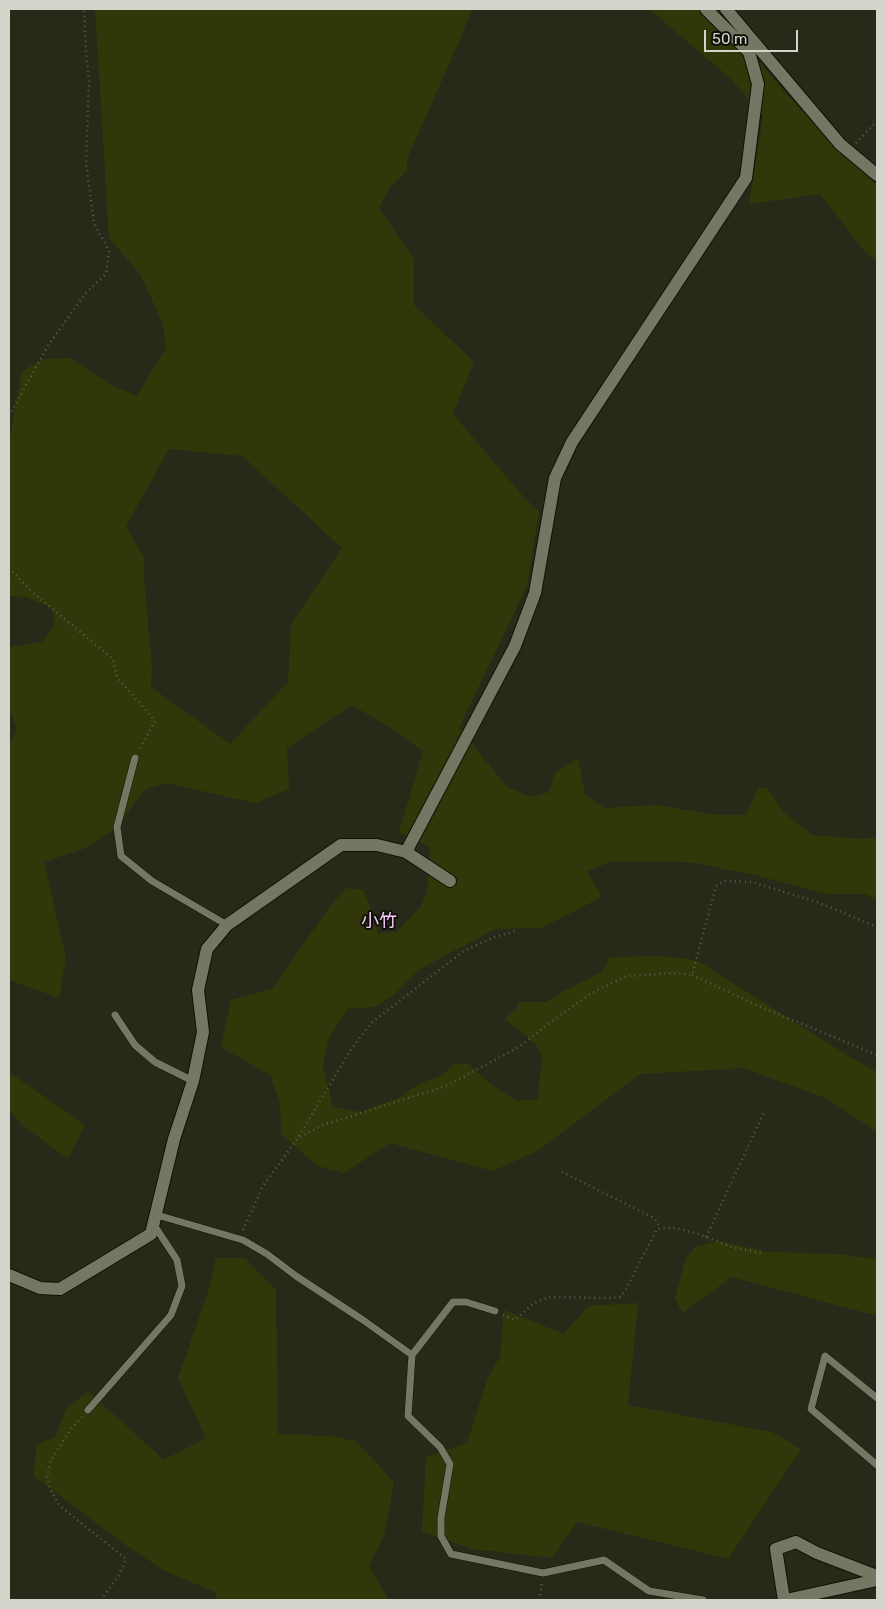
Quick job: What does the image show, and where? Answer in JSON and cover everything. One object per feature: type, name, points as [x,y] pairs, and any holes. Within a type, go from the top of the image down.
[{"type":"street","points":[[406,852],[515,646],[535,594],[555,478],[572,442],[746,178],[758,84],[749,52],[706,9]]},
{"type":"street","points":[[726,9],[840,144],[877,175]]},
{"type":"street","points":[[9,1275],[40,1288],[60,1289],[151,1234],[174,1139],[193,1081],[202,1032],[198,990],[207,949],[227,925],[341,845],[377,845],[406,852],[450,882]]},
{"type":"street","points":[[877,1576],[817,1553],[796,1542],[776,1549],[785,1600],[877,1580]]},
{"type":"lane","points":[[135,758],[117,827],[121,856],[152,881],[227,925]]},
{"type":"lane","points":[[114,1015],[135,1045],[155,1062],[193,1081]]},
{"type":"lane","points":[[155,1220],[238,1238],[267,1254],[412,1355]]},
{"type":"lane","points":[[88,1410],[170,1315],[182,1286],[177,1260],[155,1220]]},
{"type":"lane","points":[[495,1311],[466,1302],[454,1302],[412,1355],[408,1416],[440,1447],[450,1464],[441,1518],[441,1536],[451,1554],[543,1572],[604,1560],[649,1591],[703,1600]]},
{"type":"lane","points":[[877,1398],[825,1356],[811,1410],[877,1465]]},
{"type":"path","points":[[9,416],[47,347],[86,293],[106,274],[109,250],[94,223],[86,163],[89,81],[84,9]]},
{"type":"path","points":[[848,151],[877,121]]},
{"type":"path","points":[[9,568],[32,592],[112,659],[117,678],[155,721],[144,738],[135,758]]},
{"type":"path","points":[[692,976],[716,886],[725,881],[752,882],[779,889],[817,902],[877,927]]},
{"type":"path","points":[[238,1238],[263,1186],[298,1138],[352,1048],[371,1023],[464,950],[492,938],[518,930]]},
{"type":"path","points":[[298,1138],[323,1125],[446,1086],[519,1047],[595,991],[627,976],[673,973],[692,976],[877,1055]]},
{"type":"path","points":[[706,1237],[765,1110]]},
{"type":"path","points":[[562,1172],[654,1218],[660,1228]]},
{"type":"path","points":[[495,1311],[514,1320],[534,1303],[550,1296],[609,1298],[620,1296],[625,1291],[657,1229],[660,1228],[676,1228],[732,1247],[761,1253]]},
{"type":"path","points":[[88,1410],[70,1430],[51,1460],[47,1477],[50,1489],[60,1506],[126,1559],[119,1575],[101,1600]]},
{"type":"path","points":[[540,1600],[543,1572]]},
{"type":"green space","points":[[95,9],[472,9],[407,159],[407,171],[390,187],[379,208],[414,259],[414,305],[474,362],[453,414],[521,494],[539,512],[527,586],[459,728],[508,788],[533,797],[549,792],[555,773],[578,758],[585,795],[605,808],[656,805],[715,815],[746,815],[758,789],[767,787],[782,811],[813,835],[862,839],[877,837],[877,900],[865,894],[826,894],[755,875],[695,863],[664,861],[610,862],[587,871],[602,897],[541,928],[495,929],[420,969],[393,995],[374,1007],[348,1009],[329,1037],[323,1066],[333,1107],[360,1112],[398,1098],[419,1084],[442,1075],[454,1064],[469,1064],[494,1087],[517,1101],[538,1099],[542,1057],[535,1043],[504,1019],[515,1010],[519,1002],[546,1002],[602,972],[610,957],[664,956],[698,961],[877,1072],[877,1132],[826,1098],[743,1068],[640,1074],[539,1150],[493,1171],[390,1143],[344,1173],[318,1166],[281,1134],[280,1102],[270,1075],[221,1047],[231,1000],[272,989],[330,906],[346,888],[363,890],[378,933],[397,932],[421,906],[427,891],[430,847],[399,832],[423,751],[397,732],[352,705],[287,748],[289,789],[255,803],[166,783],[144,790],[117,827],[86,848],[44,862],[66,958],[59,998],[9,980],[9,744],[17,730],[9,709],[9,647],[42,642],[55,624],[52,608],[26,597],[9,596],[9,440],[22,371],[43,359],[71,358],[111,385],[137,396],[166,348],[163,324],[140,274],[109,238]],"holes":[[[169,449],[242,456],[342,548],[291,624],[288,682],[230,744],[151,687],[152,668],[144,558],[126,526]]]},
{"type":"green space","points":[[649,9],[716,9],[787,95],[877,186],[877,261],[864,251],[820,194],[749,204],[763,116],[729,77]]},
{"type":"green space","points":[[9,1072],[85,1125],[68,1159],[21,1124],[9,1110]]},
{"type":"green space","points":[[718,1241],[770,1252],[834,1254],[877,1259],[877,1316],[732,1277],[682,1313],[675,1298],[686,1258],[695,1247]]},
{"type":"green space","points":[[216,1258],[245,1258],[276,1290],[278,1434],[329,1436],[356,1441],[394,1482],[384,1536],[369,1566],[389,1600],[218,1600],[215,1592],[165,1571],[124,1544],[34,1476],[36,1445],[55,1437],[66,1409],[88,1391],[164,1460],[206,1438],[178,1378],[208,1292]]},
{"type":"green space","points":[[638,1303],[628,1405],[772,1432],[801,1449],[728,1559],[577,1522],[552,1558],[471,1549],[422,1531],[426,1457],[467,1443],[488,1377],[500,1357],[504,1310],[564,1334],[588,1306]]},
{"type":"district","name":"小竹","points":[[379,922]]}]
